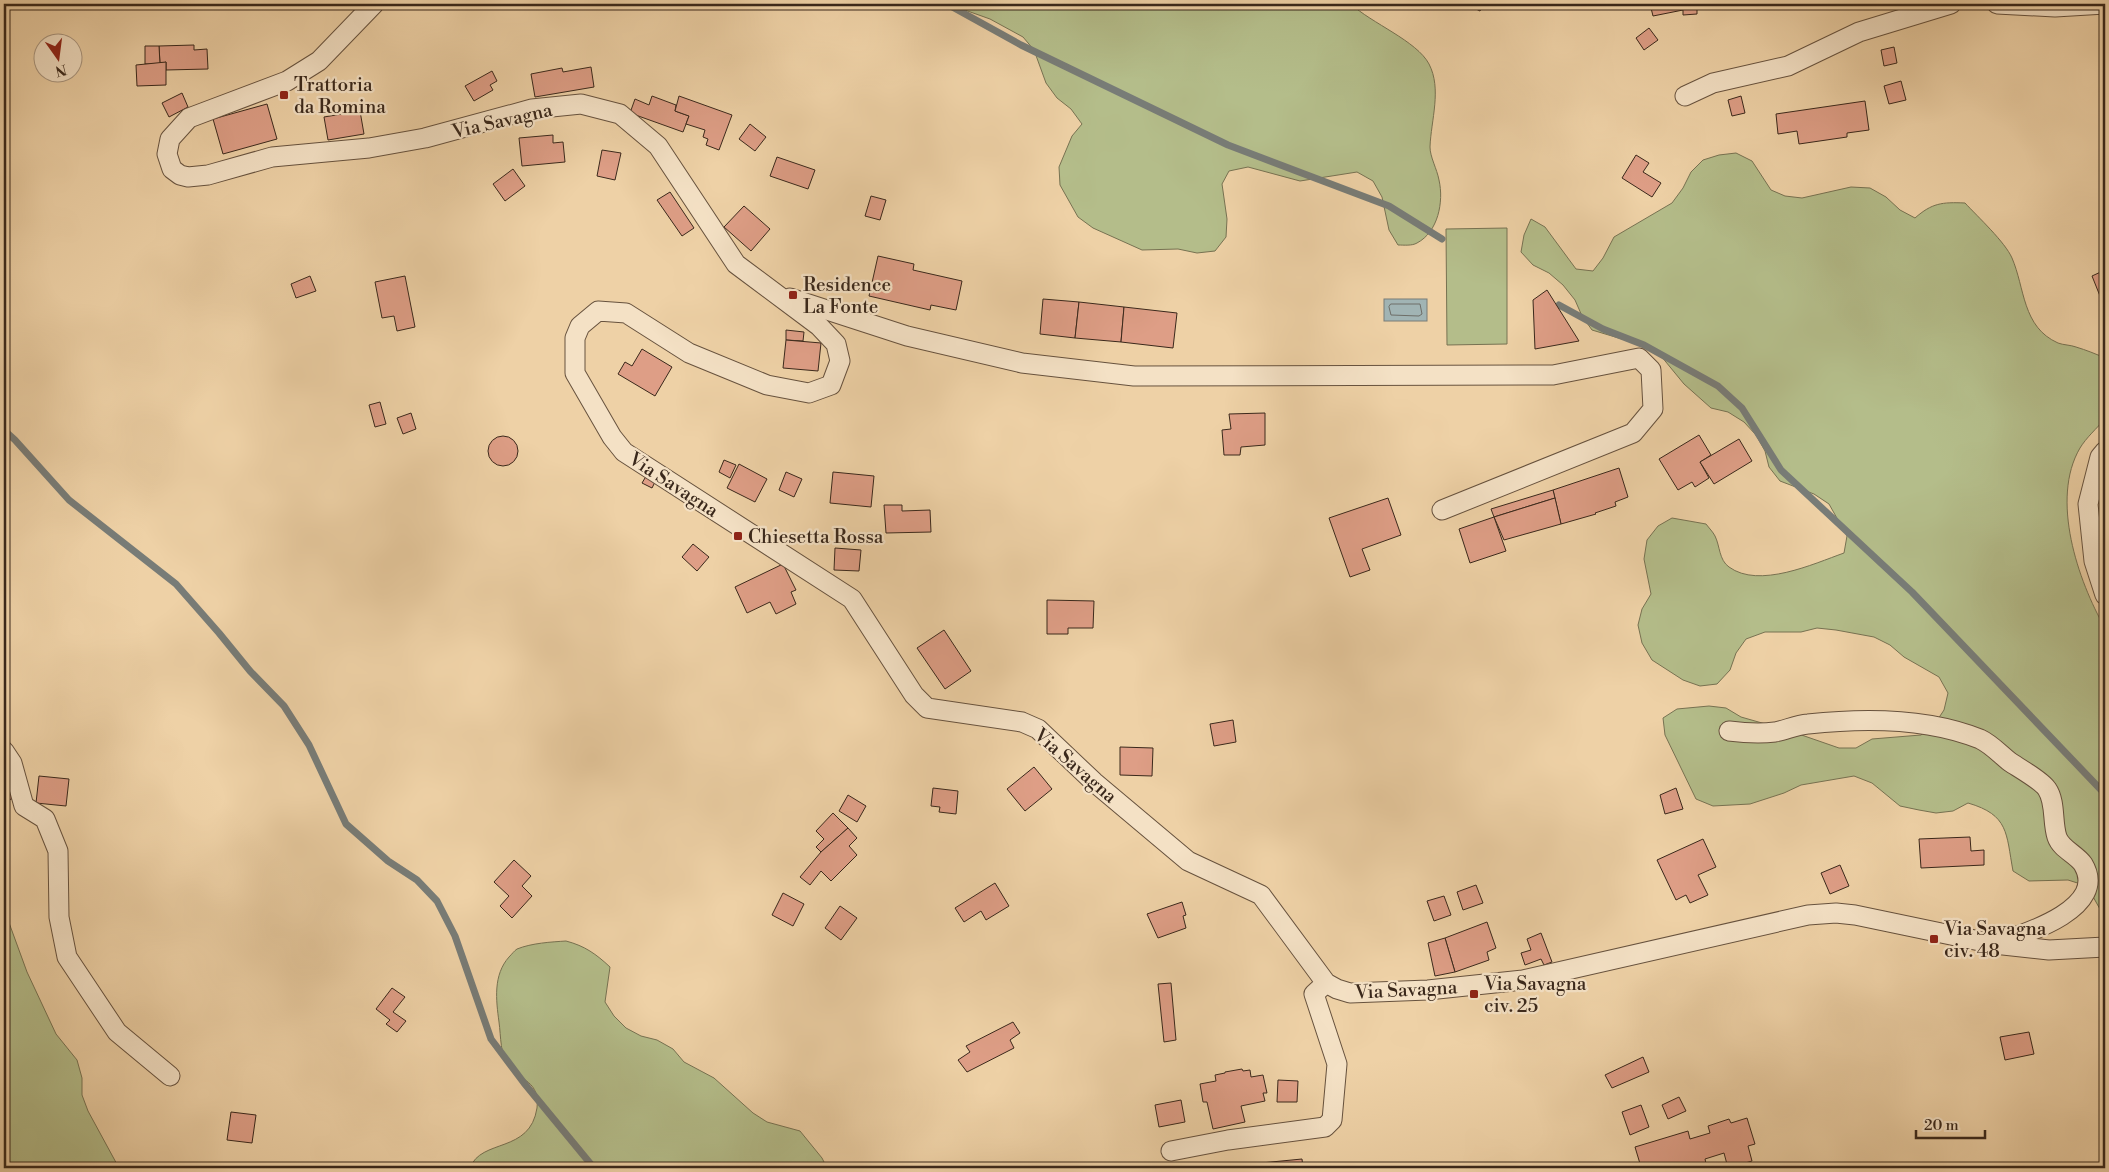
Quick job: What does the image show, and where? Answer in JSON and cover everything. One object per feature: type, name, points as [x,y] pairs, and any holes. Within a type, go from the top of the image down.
[{"type":"street","name":"Via Savagna","points":[[374,4],[319,61],[287,81],[189,118],[170,139],[167,154],[172,169],[180,175],[188,177],[208,175],[272,157],[369,148],[425,138],[532,109],[582,104],[620,114],[658,146],[736,264],[819,326],[836,344],[840,361],[830,385],[809,393],[768,385],[689,353],[626,313],[598,311],[580,326],[575,338],[575,373],[612,437],[624,452],[852,599],[914,695],[927,708],[1022,722],[1038,729],[1094,782],[1188,860],[1261,895],[1326,983],[1337,989],[1350,993],[1428,990],[1524,980],[1808,915],[1855,915],[1994,944],[2049,950],[2105,947]]},
{"type":"street","points":[[1685,96],[1713,83],[1788,66],[1859,32],[1951,4]]},
{"type":"street","points":[[1997,4],[2055,7],[2105,4]]},
{"type":"street","points":[[777,293],[907,336],[1022,363],[1134,376],[1553,375],[1639,358],[1651,370],[1653,409],[1633,433],[1442,510]]},
{"type":"street","points":[[2105,451],[2100,458],[2088,504],[2094,562],[2105,595]]},
{"type":"street","points":[[1729,731],[1752,734],[1775,732],[1805,724],[1853,720],[1909,723],[1939,728],[1981,740],[2047,789],[2052,802],[2057,837],[2060,843],[2082,862],[2088,872],[2089,883],[2082,900],[2052,923],[1994,944]]},
{"type":"street","points":[[4,751],[12,763],[24,806],[45,819],[58,851],[59,916],[67,957],[117,1032],[170,1076]]},
{"type":"street","points":[[1171,1151],[1228,1140],[1325,1127],[1332,1120],[1337,1064],[1314,994],[1326,983]]},
{"type":"green space","points":[[948,4],[1351,4],[1415,48],[1429,64],[1433,74],[1435,105],[1430,147],[1439,180],[1441,198],[1435,224],[1430,232],[1417,243],[1398,245],[1389,230],[1382,197],[1373,181],[1357,172],[1300,181],[1248,167],[1229,171],[1222,184],[1227,219],[1226,237],[1215,251],[1197,253],[1178,249],[1142,250],[1093,228],[1078,217],[1060,185],[1059,167],[1072,136],[1082,124],[1071,109],[1057,98],[1046,83],[1034,50],[1023,37],[990,19]]},
{"type":"green space","points":[[1736,153],[1752,161],[1771,190],[1785,196],[1802,198],[1851,187],[1870,188],[1886,197],[1900,210],[1915,218],[1932,206],[1965,203],[2009,252],[2026,306],[2037,327],[2046,336],[2058,343],[2074,346],[2105,358],[2105,419],[2080,448],[2071,468],[2067,491],[2071,540],[2077,564],[2085,587],[2105,628],[2105,918],[2087,886],[2068,880],[2029,881],[2013,871],[2009,846],[2003,827],[1991,813],[1981,808],[1968,803],[1953,811],[1936,813],[1900,806],[1872,783],[1854,776],[1801,785],[1784,793],[1750,804],[1713,806],[1696,799],[1665,735],[1663,718],[1677,709],[1709,706],[1726,708],[1741,717],[1839,748],[1856,748],[1872,739],[1921,735],[1934,725],[1944,710],[1948,693],[1939,677],[1904,657],[1890,645],[1874,637],[1836,630],[1817,628],[1801,632],[1765,632],[1746,639],[1736,653],[1730,670],[1717,684],[1700,686],[1683,680],[1652,660],[1642,643],[1638,625],[1642,609],[1651,594],[1644,559],[1647,540],[1658,526],[1672,518],[1706,524],[1717,540],[1721,557],[1726,564],[1741,573],[1755,576],[1770,575],[1802,568],[1844,553],[1847,536],[1829,504],[1814,494],[1780,481],[1769,467],[1765,451],[1756,435],[1744,422],[1728,412],[1711,408],[1684,384],[1661,356],[1645,346],[1592,330],[1582,316],[1575,300],[1563,285],[1549,273],[1533,265],[1521,252],[1524,235],[1531,219],[1545,227],[1576,269],[1593,271],[1603,258],[1614,237],[1672,203],[1683,188],[1691,172],[1703,160],[1719,155]]},
{"type":"green space","points":[[1507,228],[1507,344],[1447,345],[1446,229]]},
{"type":"green space","points":[[4,909],[27,972],[56,1034],[77,1060],[82,1078],[82,1095],[88,1111],[119,1168],[4,1168]]},
{"type":"green space","points":[[566,941],[590,951],[610,967],[605,1002],[614,1016],[626,1028],[641,1036],[657,1040],[673,1049],[684,1062],[714,1078],[753,1113],[767,1122],[800,1131],[822,1158],[827,1168],[470,1168],[484,1152],[516,1139],[525,1133],[533,1123],[537,1108],[536,1092],[529,1083],[509,1067],[501,1046],[497,1005],[497,988],[500,972],[509,957],[517,949],[535,944]]},
{"type":"water","points":[[1384,299],[1427,299],[1427,321],[1384,321]]},
{"type":"building","points":[[1466,4],[1484,4],[1480,11]]},
{"type":"building","points":[[1650,4],[1697,4],[1697,14],[1683,15],[1683,10],[1653,16]]},
{"type":"building","points":[[1649,28],[1658,40],[1644,50],[1636,38]]},
{"type":"building","points":[[194,45],[194,50],[207,49],[208,69],[166,70],[166,62],[160,64],[159,46]]},
{"type":"building","points":[[145,46],[159,46],[160,64],[145,64]]},
{"type":"building","points":[[1894,47],[1897,63],[1884,66],[1881,50]]},
{"type":"building","points":[[166,62],[166,85],[137,86],[136,65]]},
{"type":"building","points":[[591,67],[594,87],[535,97],[531,74],[562,68],[563,72]]},
{"type":"building","points":[[492,71],[497,81],[490,85],[493,90],[474,101],[465,86]]},
{"type":"building","points":[[1901,81],[1906,100],[1889,104],[1884,86]]},
{"type":"building","points":[[182,93],[188,107],[169,117],[162,103]]},
{"type":"building","points":[[652,96],[676,105],[675,111],[689,116],[683,132],[630,113],[635,99],[649,105]]},
{"type":"building","points":[[679,96],[732,115],[719,150],[706,145],[708,139],[703,137],[705,130],[686,124],[689,116],[675,111]]},
{"type":"building","points":[[1741,96],[1745,113],[1732,116],[1728,100]]},
{"type":"building","points":[[1865,101],[1869,130],[1847,133],[1847,137],[1799,144],[1797,131],[1778,134],[1776,114]]},
{"type":"building","points":[[267,104],[277,139],[223,154],[213,119]]},
{"type":"building","points":[[360,111],[364,134],[328,140],[324,117]]},
{"type":"building","points":[[750,124],[766,137],[755,151],[739,139]]},
{"type":"building","points":[[553,135],[553,143],[563,142],[565,162],[522,166],[519,138]]},
{"type":"building","points":[[602,150],[621,153],[615,180],[597,176]]},
{"type":"building","points":[[1636,155],[1649,163],[1643,172],[1661,183],[1652,197],[1622,178]]},
{"type":"building","points":[[777,157],[815,170],[808,189],[770,176]]},
{"type":"building","points":[[513,169],[525,186],[505,201],[493,184]]},
{"type":"building","points":[[670,192],[694,228],[682,236],[657,200]]},
{"type":"building","points":[[871,196],[886,200],[880,220],[865,216]]},
{"type":"building","points":[[744,206],[770,229],[751,251],[724,227]]},
{"type":"building","points":[[878,256],[914,264],[913,270],[962,281],[956,310],[931,305],[930,310],[869,296]]},
{"type":"building","points":[[2105,270],[2105,294],[2100,296],[2092,276]]},
{"type":"building","points":[[310,276],[316,291],[296,298],[291,284]]},
{"type":"building","points":[[405,276],[415,327],[397,331],[394,316],[382,318],[375,282]]},
{"type":"building","points":[[1547,290],[1579,341],[1535,349],[1533,300]]},
{"type":"building","points":[[1043,299],[1079,302],[1075,338],[1040,334]]},
{"type":"building","points":[[1079,302],[1124,307],[1121,342],[1075,338]]},
{"type":"building","points":[[1124,307],[1177,313],[1173,348],[1121,342]]},
{"type":"building","points":[[786,330],[804,332],[803,341],[786,340]]},
{"type":"building","points":[[786,340],[821,343],[818,371],[783,368]]},
{"type":"building","points":[[642,349],[672,367],[655,396],[618,374],[625,362],[632,366]]},
{"type":"building","points":[[380,402],[386,424],[375,427],[369,405]]},
{"type":"building","points":[[411,413],[416,429],[403,434],[397,418]]},
{"type":"building","points":[[1265,413],[1265,445],[1241,447],[1240,455],[1224,455],[1222,430],[1231,429],[1229,414]]},
{"type":"building","points":[[1699,435],[1711,455],[1700,462],[1709,478],[1695,487],[1692,482],[1678,490],[1659,459]]},
{"type":"building","points":[[503,436],[514,440],[518,451],[514,462],[503,466],[492,462],[488,451],[492,440]]},
{"type":"building","points":[[1739,439],[1752,461],[1714,484],[1700,462]]},
{"type":"building","points":[[724,460],[736,465],[730,478],[719,472]]},
{"type":"building","points":[[739,464],[767,479],[755,502],[727,488]]},
{"type":"building","points":[[1619,468],[1628,497],[1615,502],[1616,506],[1561,524],[1553,490]]},
{"type":"building","points":[[786,472],[802,479],[794,497],[779,490]]},
{"type":"building","points":[[833,472],[874,476],[871,507],[830,503]]},
{"type":"building","points":[[648,473],[657,478],[652,488],[642,483]]},
{"type":"building","points":[[1553,490],[1555,498],[1494,517],[1491,509]]},
{"type":"building","points":[[1388,498],[1401,535],[1362,549],[1370,570],[1350,577],[1329,518]]},
{"type":"building","points":[[1555,498],[1561,524],[1504,540],[1494,517]]},
{"type":"building","points":[[884,505],[902,505],[902,511],[930,510],[931,532],[886,533]]},
{"type":"building","points":[[1494,517],[1506,551],[1470,563],[1459,529]]},
{"type":"building","points":[[693,544],[709,557],[697,571],[682,557]]},
{"type":"building","points":[[835,548],[861,550],[859,571],[834,570]]},
{"type":"building","points":[[783,564],[796,590],[791,592],[796,604],[776,614],[770,602],[747,613],[735,587]]},
{"type":"building","points":[[1047,600],[1094,601],[1093,628],[1068,628],[1068,634],[1047,634]]},
{"type":"building","points":[[944,630],[971,671],[945,689],[917,648]]},
{"type":"building","points":[[1233,720],[1236,742],[1214,746],[1210,724]]},
{"type":"building","points":[[1120,747],[1153,748],[1152,776],[1120,775]]},
{"type":"building","points":[[4,757],[19,797],[4,801]]},
{"type":"building","points":[[1034,767],[1052,789],[1025,811],[1007,789]]},
{"type":"building","points":[[39,776],[69,779],[66,806],[36,803]]},
{"type":"building","points":[[933,788],[958,791],[956,814],[939,812],[940,807],[931,806]]},
{"type":"building","points":[[1676,788],[1683,809],[1665,814],[1660,795]]},
{"type":"building","points":[[848,795],[866,806],[857,822],[839,811]]},
{"type":"building","points":[[833,813],[848,828],[821,852],[816,847],[824,839],[816,831]]},
{"type":"building","points":[[848,828],[857,838],[849,846],[857,855],[831,881],[821,871],[810,885],[800,877],[821,852]]},
{"type":"building","points":[[1970,837],[1971,851],[1984,850],[1984,865],[1921,868],[1919,839]]},
{"type":"building","points":[[1703,839],[1716,867],[1698,875],[1708,895],[1690,903],[1686,895],[1676,900],[1657,860]]},
{"type":"building","points":[[514,860],[531,876],[522,886],[532,896],[512,918],[500,906],[509,896],[494,882]]},
{"type":"building","points":[[1840,865],[1849,886],[1830,894],[1821,873]]},
{"type":"building","points":[[995,883],[1009,906],[986,920],[981,911],[964,922],[955,908]]},
{"type":"building","points":[[1476,885],[1483,903],[1463,910],[1457,892]]},
{"type":"building","points":[[783,893],[804,904],[793,926],[772,915]]},
{"type":"building","points":[[1444,896],[1451,915],[1434,921],[1427,901]]},
{"type":"building","points":[[1182,902],[1186,915],[1183,916],[1186,928],[1158,938],[1147,914]]},
{"type":"building","points":[[840,906],[857,918],[841,940],[825,928]]},
{"type":"building","points":[[1487,922],[1496,948],[1487,952],[1489,960],[1455,972],[1445,938]]},
{"type":"building","points":[[1541,933],[1552,962],[1544,965],[1541,959],[1525,965],[1521,953],[1531,950],[1527,939]]},
{"type":"building","points":[[1445,938],[1455,972],[1435,976],[1428,943]]},
{"type":"building","points":[[1171,983],[1176,1040],[1164,1042],[1158,984]]},
{"type":"building","points":[[392,988],[405,997],[393,1012],[406,1021],[397,1032],[386,1024],[390,1020],[376,1009]]},
{"type":"building","points":[[1013,1022],[1020,1033],[1010,1040],[1014,1048],[967,1072],[958,1060],[970,1052],[966,1046]]},
{"type":"building","points":[[2029,1032],[2034,1054],[2005,1060],[2000,1037]]},
{"type":"building","points":[[1643,1057],[1649,1072],[1612,1088],[1605,1075]]},
{"type":"building","points":[[1242,1069],[1243,1071],[1250,1070],[1251,1077],[1263,1075],[1267,1093],[1263,1093],[1265,1101],[1241,1106],[1245,1122],[1213,1129],[1207,1102],[1203,1102],[1200,1084],[1216,1081],[1215,1075]]},
{"type":"building","points":[[1278,1080],[1298,1081],[1297,1102],[1277,1102]]},
{"type":"building","points":[[1679,1097],[1686,1111],[1668,1119],[1662,1105]]},
{"type":"building","points":[[1181,1100],[1185,1122],[1159,1127],[1155,1105]]},
{"type":"building","points":[[1641,1105],[1649,1127],[1630,1135],[1622,1112]]},
{"type":"building","points":[[231,1112],[256,1115],[252,1143],[227,1140]]},
{"type":"building","points":[[1747,1118],[1755,1144],[1748,1146],[1752,1161],[1728,1168],[1724,1153],[1705,1159],[1707,1168],[1632,1168],[1641,1167],[1635,1147],[1688,1131],[1690,1139],[1710,1133],[1708,1126],[1729,1119],[1731,1123]]},
{"type":"building","points":[[1302,1159],[1303,1168],[1262,1168],[1261,1163]]},
{"type":"waterway","points":[[947,4],[1021,45],[1228,145],[1389,206],[1442,239]]},
{"type":"waterway","points":[[1559,305],[1603,329],[1644,345],[1718,386],[1742,408],[1781,470],[1912,592],[2105,794]]},
{"type":"waterway","points":[[4,430],[69,500],[176,584],[250,671],[284,706],[309,745],[346,824],[388,861],[417,880],[437,901],[455,936],[491,1039],[524,1083],[594,1168]]},
{"type":"place","name":"Trattoria da Romina","points":[[284,95]]},
{"type":"place","name":"Residence La Fonte","points":[[793,295]]},
{"type":"place","name":"Chiesetta Rossa","points":[[738,536]]},
{"type":"place","name":"Via Savagna civ. 48","points":[[1934,939]]},
{"type":"place","name":"Via Savagna civ. 25","points":[[1474,994]]}]
